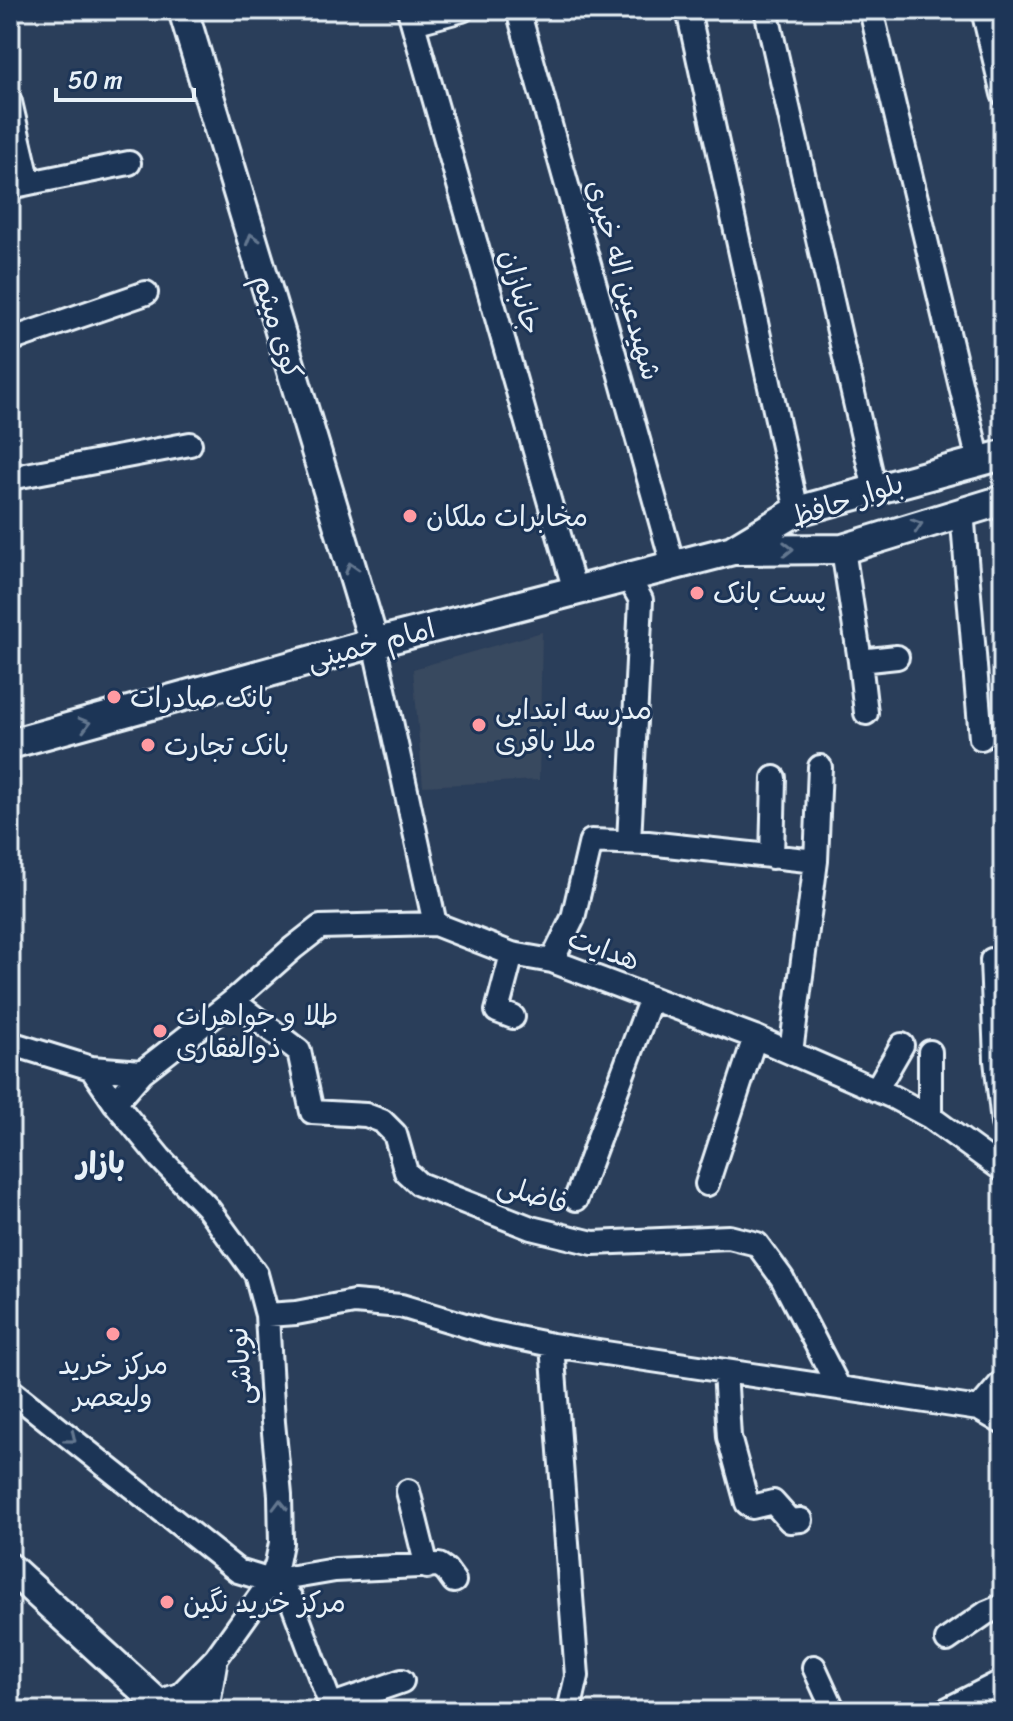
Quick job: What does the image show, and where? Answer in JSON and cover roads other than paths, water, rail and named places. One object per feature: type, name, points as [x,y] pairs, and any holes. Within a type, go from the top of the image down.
[{"type":"main road","name":"کوی میثم","points":[[183,10],[374,643]]},
{"type":"main road","name":"بلوار حافظ","points":[[733,550],[797,511],[991,458]]},
{"type":"main road","name":"بلوار حافظ","points":[[733,550],[843,549],[1003,500]]},
{"type":"main road","name":"امام خمینی","points":[[10,744],[374,643],[733,550]]},
{"type":"main road","points":[[10,1568],[165,1705],[192,1701],[205,1711]]},
{"type":"street","points":[[411,16],[462,10]]},
{"type":"street","name":"شهیدعین اله خیری","points":[[518,10],[673,565]]},
{"type":"street","points":[[688,10],[797,511]]},
{"type":"street","points":[[766,10],[875,490]]},
{"type":"street","points":[[871,10],[991,458]]},
{"type":"street","points":[[983,10],[1003,94]]},
{"type":"street","name":"جانبازان","points":[[411,16],[575,591]]},
{"type":"street","points":[[10,102],[19,185],[129,163]]},
{"type":"street","points":[[10,340],[146,293]]},
{"type":"street","points":[[10,478],[190,444]]},
{"type":"street","points":[[962,511],[981,738]]},
{"type":"street","points":[[843,549],[866,713]]},
{"type":"street","points":[[628,577],[641,600],[629,842]]},
{"type":"street","points":[[115,1103],[142,1072],[233,1001],[320,927],[435,924],[374,643]]},
{"type":"street","points":[[860,661],[897,657]]},
{"type":"street","points":[[791,1052],[816,861],[820,767]]},
{"type":"street","points":[[772,857],[774,778]]},
{"type":"street","points":[[552,961],[573,918],[591,841],[693,847],[816,861]]},
{"type":"street","name":"هدایت","points":[[435,924],[512,954],[552,961],[791,1052],[930,1117],[1003,1170]]},
{"type":"street","points":[[512,954],[497,1011],[513,1017]]},
{"type":"street","points":[[992,960],[996,1060],[1003,1123]]},
{"type":"street","points":[[576,1199],[651,998]]},
{"type":"street","name":"فاضلی","points":[[233,1001],[299,1051],[312,1112],[366,1115],[382,1121],[395,1134],[406,1172],[419,1184],[531,1228],[593,1243],[729,1237],[757,1244],[782,1278],[839,1388]]},
{"type":"street","points":[[707,1184],[755,1037]]},
{"type":"street","points":[[10,1043],[91,1068],[142,1072]]},
{"type":"street","points":[[876,1090],[902,1045]]},
{"type":"street","points":[[930,1052],[930,1117]]},
{"type":"street","name":"نوباشی","points":[[91,1068],[160,1158],[207,1207],[256,1274],[267,1315],[281,1543],[271,1581],[216,1658],[165,1705]]},
{"type":"street","points":[[267,1315],[354,1302],[401,1306],[488,1332],[552,1345],[979,1409],[1003,1423]]},
{"type":"street","points":[[552,1345],[577,1676],[569,1711]]},
{"type":"street","points":[[725,1371],[729,1437],[747,1503],[752,1507],[773,1502],[790,1521],[801,1520]]},
{"type":"street","points":[[979,1409],[1003,1381]]},
{"type":"street","points":[[10,1390],[238,1571],[271,1581],[291,1599],[332,1708],[402,1681]]},
{"type":"street","points":[[408,1491],[427,1567]]},
{"type":"street","points":[[271,1581],[335,1570],[439,1565],[454,1581]]},
{"type":"street","points":[[947,1640],[986,1613],[1003,1606]]},
{"type":"street","points":[[205,1711],[216,1658]]},
{"type":"street","points":[[814,1667],[834,1711]]},
{"type":"street","points":[[944,1711],[1003,1681]]},
{"type":"place","name":"مخابرات ملکان","points":[[410,516]]},
{"type":"place","name":"پست بانک","points":[[697,593]]},
{"type":"place","name":"بانک صادرات","points":[[114,697]]},
{"type":"place","name":"مدرسه ابتدایی ملا باقری","points":[[479,725]]},
{"type":"place","name":"بانک تجارت","points":[[148,745]]},
{"type":"place","name":"طلا و جواهرات ذوالفقاری","points":[[160,1031]]},
{"type":"place","name":"مرکز خرید ولیعصر","points":[[113,1334]]},
{"type":"place","name":"مرکز خرید نگین","points":[[167,1602]]},
{"type":"district","name":"بازار","points":[[101,1163]]}]
